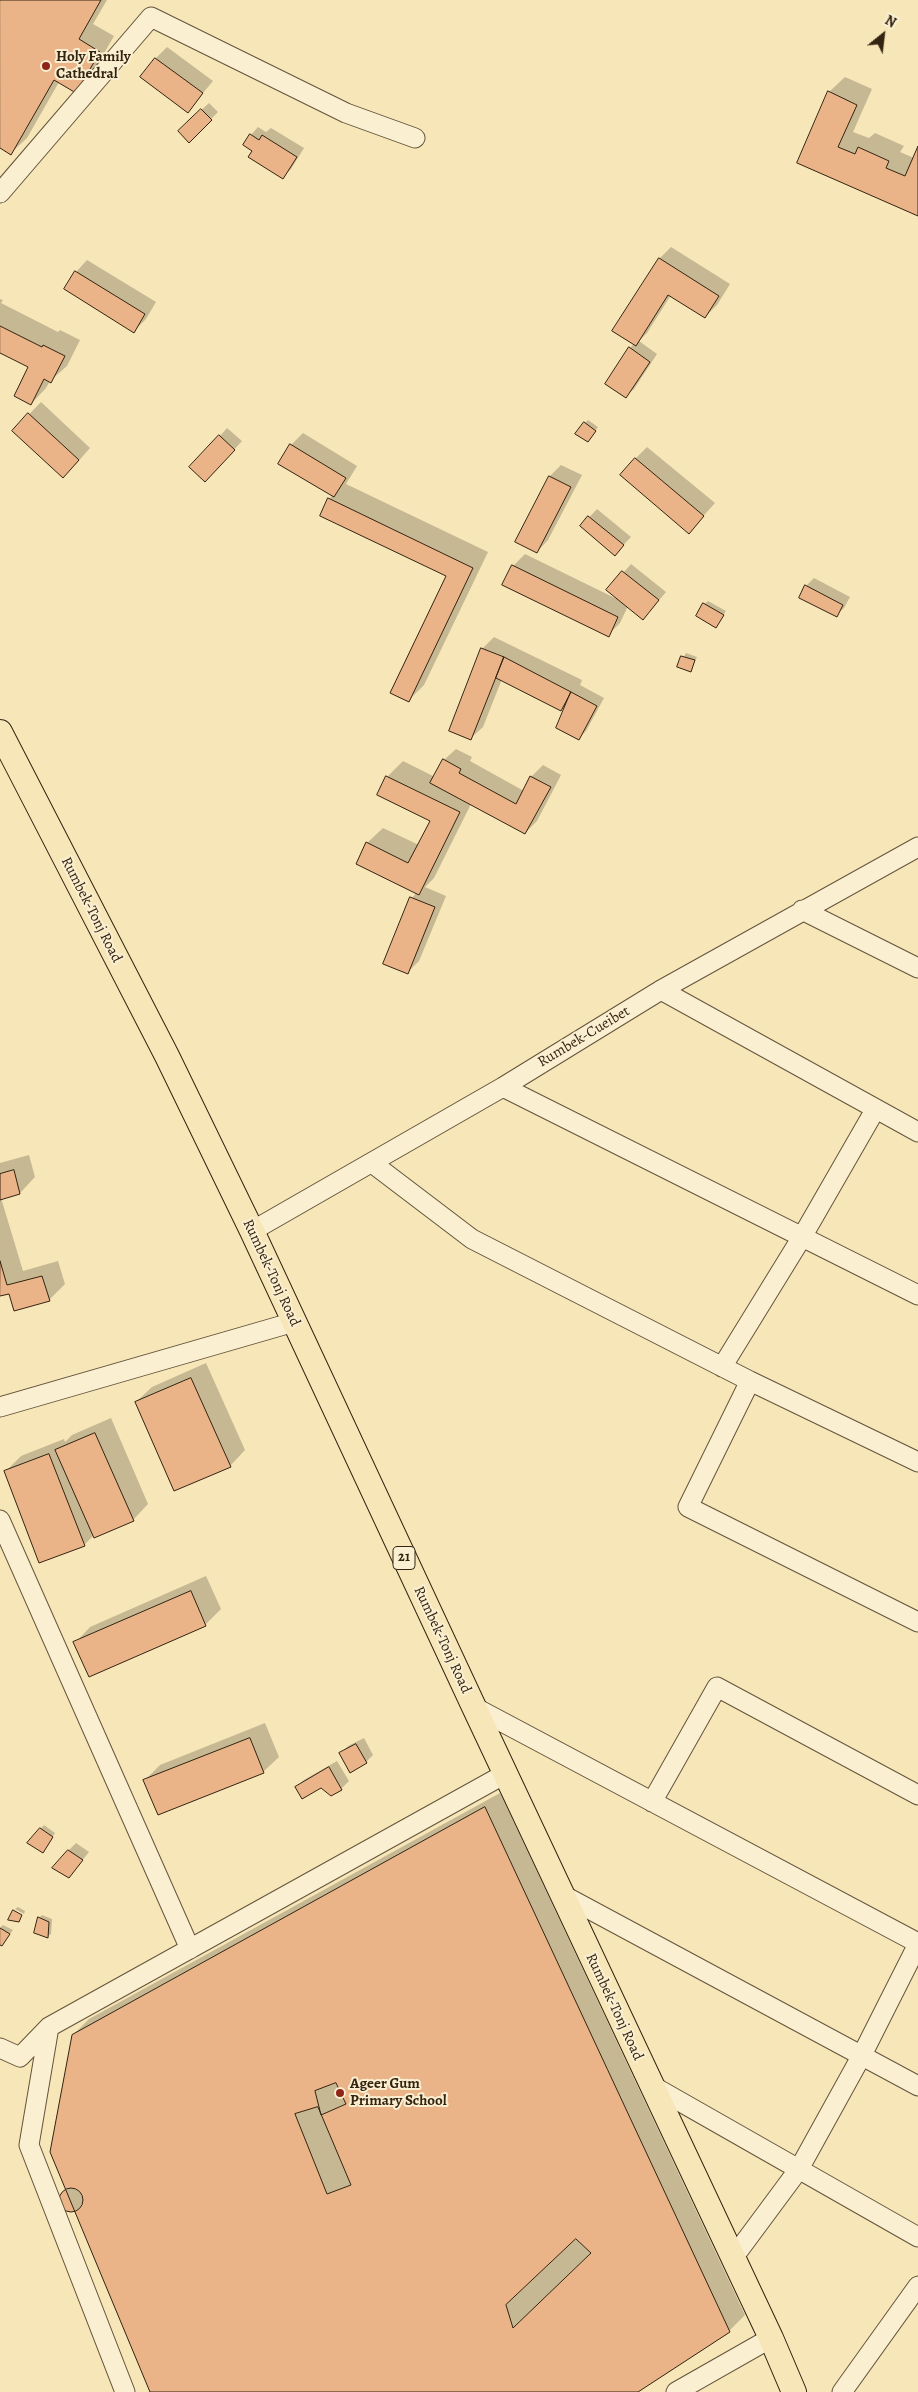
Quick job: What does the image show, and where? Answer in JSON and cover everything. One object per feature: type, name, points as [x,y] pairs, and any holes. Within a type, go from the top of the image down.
[{"type":"main road","name":"Rumbek-Tonj Road","points":[[0,732],[167,1056],[252,1231],[561,1894],[771,2338],[794,2392]]},
{"type":"street","points":[[0,194],[151,17],[346,113],[415,138]]},
{"type":"street","name":"Rumbek-Cueibet","points":[[252,1231],[503,1087],[661,990],[918,847]]},
{"type":"street","points":[[802,910],[918,968]]},
{"type":"street","points":[[661,990],[874,1110],[918,1132]]},
{"type":"street","points":[[503,1087],[918,1295]]},
{"type":"street","points":[[722,1367],[802,1237],[874,1110]]},
{"type":"street","points":[[372,1163],[472,1239],[722,1367],[918,1462]]},
{"type":"street","points":[[0,1407],[294,1322]]},
{"type":"street","points":[[750,1381],[688,1507],[918,1622]]},
{"type":"street","points":[[0,1520],[190,1949]]},
{"type":"street","points":[[652,1802],[717,1687],[918,1795]]},
{"type":"street","points":[[474,1707],[918,1944],[862,2055],[799,2169],[733,2258]]},
{"type":"street","points":[[0,2048],[20,2057],[49,2027],[505,1774]]},
{"type":"street","points":[[561,1894],[918,2086]]},
{"type":"street","points":[[49,2027],[29,2144],[125,2392]]},
{"type":"street","points":[[651,2085],[918,2237]]},
{"type":"street","points":[[842,2392],[918,2286]]},
{"type":"street","points":[[676,2392],[771,2338]]},
{"type":"building","name":"Holy Family Cathedral","points":[[0,0],[101,0],[79,39],[100,52],[76,93],[54,80],[11,155],[0,148]]},
{"type":"building","points":[[155,58],[203,93],[188,113],[140,77]]},
{"type":"building","points":[[828,91],[857,105],[838,147],[855,154],[858,147],[889,161],[886,168],[905,176],[918,146],[918,216],[797,163]]},
{"type":"building","points":[[201,109],[212,120],[189,143],[178,131]]},
{"type":"building","points":[[250,134],[259,140],[262,135],[297,157],[283,179],[248,157],[252,151],[243,145]]},
{"type":"building","points":[[659,258],[719,296],[705,318],[668,295],[636,346],[612,331]]},
{"type":"building","points":[[75,271],[145,314],[134,333],[64,289]]},
{"type":"building","points":[[0,326],[65,356],[51,383],[44,379],[31,405],[14,396],[28,367],[0,353]]},
{"type":"building","points":[[629,347],[650,362],[626,398],[605,384]]},
{"type":"building","points":[[28,413],[79,460],[63,478],[12,431]]},
{"type":"building","points":[[584,422],[596,431],[588,442],[575,434]]},
{"type":"building","points":[[219,435],[235,450],[205,482],[189,467]]},
{"type":"building","points":[[290,444],[346,478],[334,497],[278,464]]},
{"type":"building","points":[[635,458],[704,516],[689,534],[620,475]]},
{"type":"building","points":[[549,476],[571,487],[537,553],[515,542]]},
{"type":"building","points":[[328,498],[473,568],[409,702],[390,693],[446,576],[320,516]]},
{"type":"building","points":[[588,516],[624,545],[615,556],[580,526]]},
{"type":"building","points":[[512,565],[618,617],[609,637],[502,585]]},
{"type":"building","points":[[622,571],[659,600],[643,620],[606,590]]},
{"type":"building","points":[[805,585],[843,605],[837,617],[799,598]]},
{"type":"building","points":[[703,603],[724,615],[716,628],[696,616]]},
{"type":"building","points":[[481,648],[504,657],[471,740],[449,731]]},
{"type":"building","points":[[681,656],[695,660],[691,672],[677,667]]},
{"type":"building","points":[[504,657],[571,692],[561,711],[496,678]]},
{"type":"building","points":[[571,692],[597,706],[579,740],[556,728]]},
{"type":"building","points":[[443,759],[461,769],[459,773],[516,804],[530,776],[551,787],[525,834],[430,783]]},
{"type":"building","points":[[386,776],[460,812],[419,895],[356,864],[366,842],[408,863],[430,821],[377,795]]},
{"type":"building","points":[[410,897],[435,907],[408,974],[383,964]]},
{"type":"building","points":[[14,1170],[20,1194],[0,1200],[0,1174]]},
{"type":"building","points":[[0,1261],[7,1285],[42,1276],[50,1301],[14,1311],[9,1294],[0,1296]]},
{"type":"building","points":[[191,1378],[231,1467],[174,1491],[135,1402]]},
{"type":"building","points":[[95,1433],[134,1521],[94,1538],[55,1450]]},
{"type":"building","points":[[49,1454],[85,1546],[39,1563],[4,1471]]},
{"type":"building","points":[[191,1591],[206,1626],[89,1677],[73,1642]]},
{"type":"building","points":[[250,1738],[264,1773],[158,1815],[143,1780]]},
{"type":"building","points":[[356,1744],[367,1763],[350,1773],[339,1753]]},
{"type":"building","points":[[329,1767],[342,1790],[331,1796],[321,1788],[302,1799],[295,1787]]},
{"type":"building","name":"Ageer Gum Primary School","points":[[485,1807],[730,2332],[638,2392],[150,2392],[50,2152],[72,2035]]},
{"type":"building","points":[[40,1828],[53,1837],[43,1853],[27,1843]]},
{"type":"building","points":[[68,1850],[83,1860],[69,1878],[52,1868]]},
{"type":"building","points":[[13,1910],[22,1915],[19,1922],[8,1920]]},
{"type":"building","points":[[38,1917],[49,1922],[48,1938],[34,1933]]},
{"type":"building","points":[[0,1928],[10,1934],[2,1946],[0,1945]]},
{"type":"building","points":[[336,2083],[346,2104],[321,2115],[315,2091]]},
{"type":"building","points":[[318,2107],[351,2185],[327,2194],[295,2114]]},
{"type":"building","points":[[66,2188],[76,2188],[83,2195],[83,2205],[76,2212],[66,2212],[59,2205],[59,2195]]},
{"type":"building","points":[[576,2239],[591,2253],[513,2328],[506,2305]]},
{"type":"place","name":"Holy Family Cathedral","points":[[46,66]]},
{"type":"place","name":"Ageer Gum Primary School","points":[[340,2093]]}]
